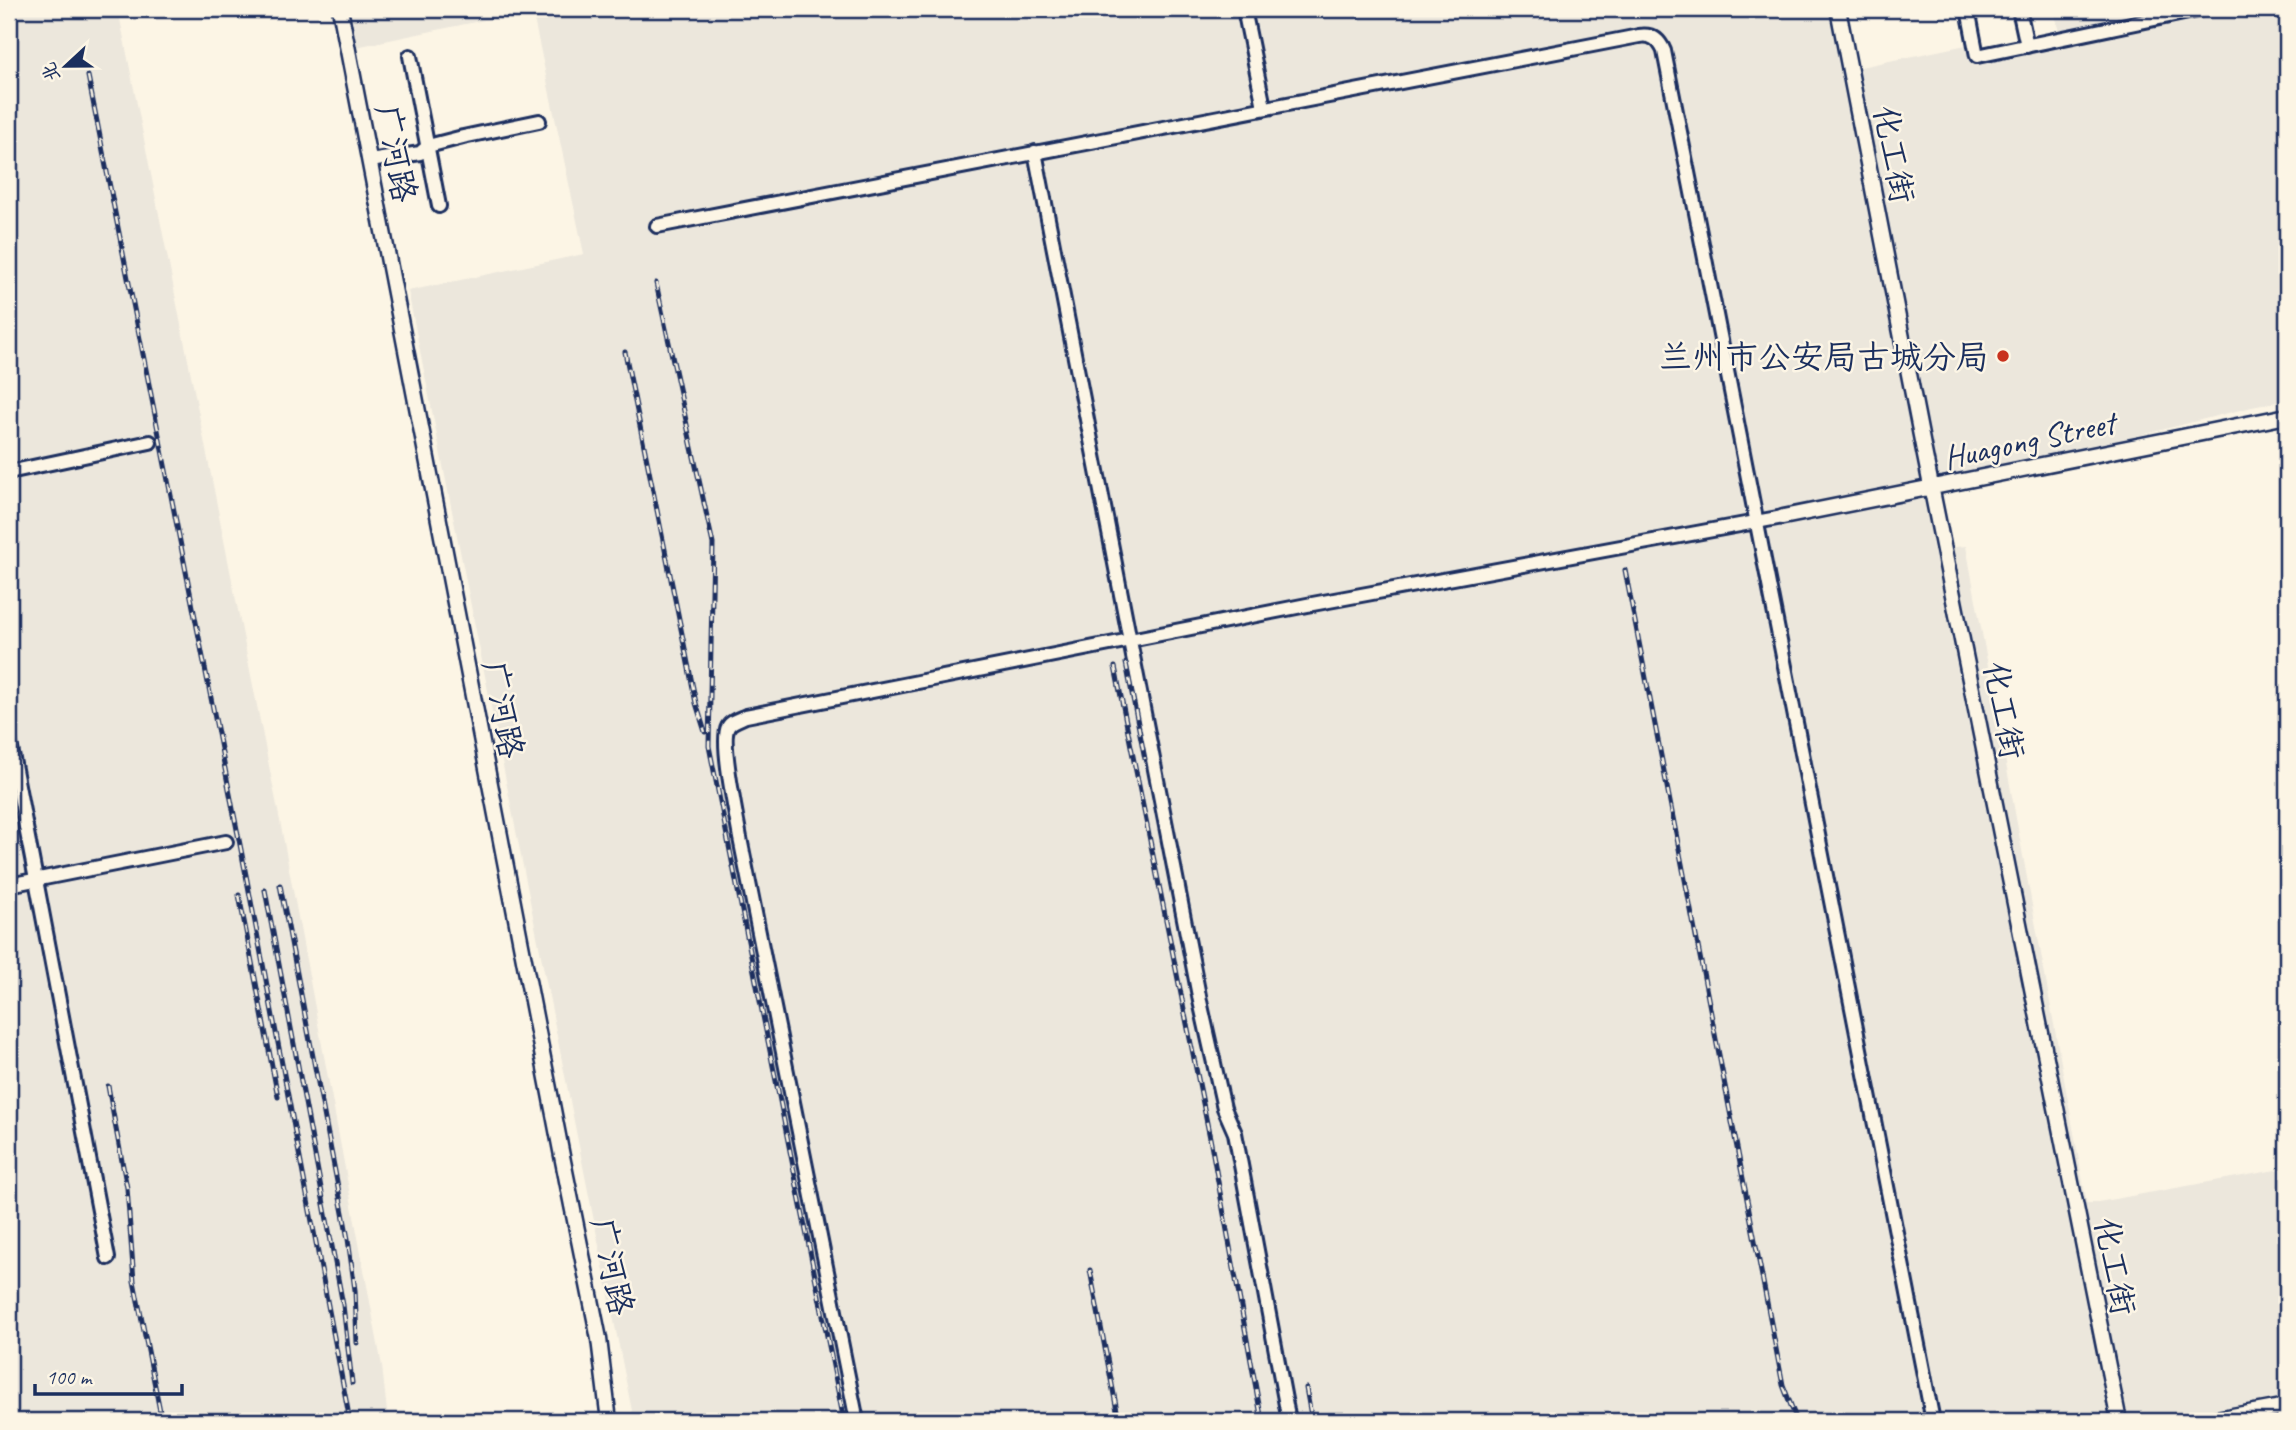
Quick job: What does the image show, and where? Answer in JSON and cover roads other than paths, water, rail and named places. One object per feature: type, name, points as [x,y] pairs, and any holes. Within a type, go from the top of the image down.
[{"type":"street","name":"广河路","points":[[340,9],[599,1339],[609,1421]]},
{"type":"street","points":[[1244,9],[1264,107]]},
{"type":"street","name":"化工街","points":[[1838,9],[2119,1421]]},
{"type":"street","points":[[1968,9],[1978,56],[2203,9]]},
{"type":"street","points":[[2019,9],[2027,46]]},
{"type":"street","points":[[657,226],[1639,36],[1651,36],[1657,40],[1664,51],[1933,1421]]},
{"type":"street","points":[[410,56],[439,206]]},
{"type":"street","points":[[370,161],[420,153],[428,146],[539,121]]},
{"type":"street","points":[[1035,152],[1200,1001],[1224,1108],[1235,1133],[1289,1421]]},
{"type":"street","name":"Huagong Street","points":[[1783,517],[2287,416]]},
{"type":"street","points":[[9,472],[150,442]]},
{"type":"street","points":[[857,1421],[740,838],[726,747],[726,729],[731,723],[747,716],[1131,639],[1783,517]]},
{"type":"street","points":[[9,738],[108,1258]]},
{"type":"street","points":[[9,885],[226,842]]},
{"type":"street","points":[[2204,1421],[2287,1406]]},
{"type":"railway","points":[[88,76],[246,875],[350,1421]]},
{"type":"railway","points":[[656,283],[713,544],[709,746],[844,1421]]},
{"type":"railway","points":[[625,352],[696,703],[705,732]]},
{"type":"railway","points":[[1625,570],[1783,1385],[1797,1421]]},
{"type":"railway","points":[[1126,663],[1145,759]]},
{"type":"railway","points":[[1115,667],[1210,1138],[1262,1421]]},
{"type":"railway","points":[[280,885],[348,1239],[355,1290],[357,1343]]},
{"type":"railway","points":[[265,890],[343,1305],[352,1383]]},
{"type":"railway","points":[[239,895],[278,1097]]},
{"type":"railway","points":[[108,1086],[127,1188],[134,1281],[162,1421]]},
{"type":"railway","points":[[1090,1270],[1119,1421]]},
{"type":"railway","points":[[1306,1388],[1312,1421]]},
{"type":"place","name":"兰州市公安局古城分局","points":[[2003,356]]}]
